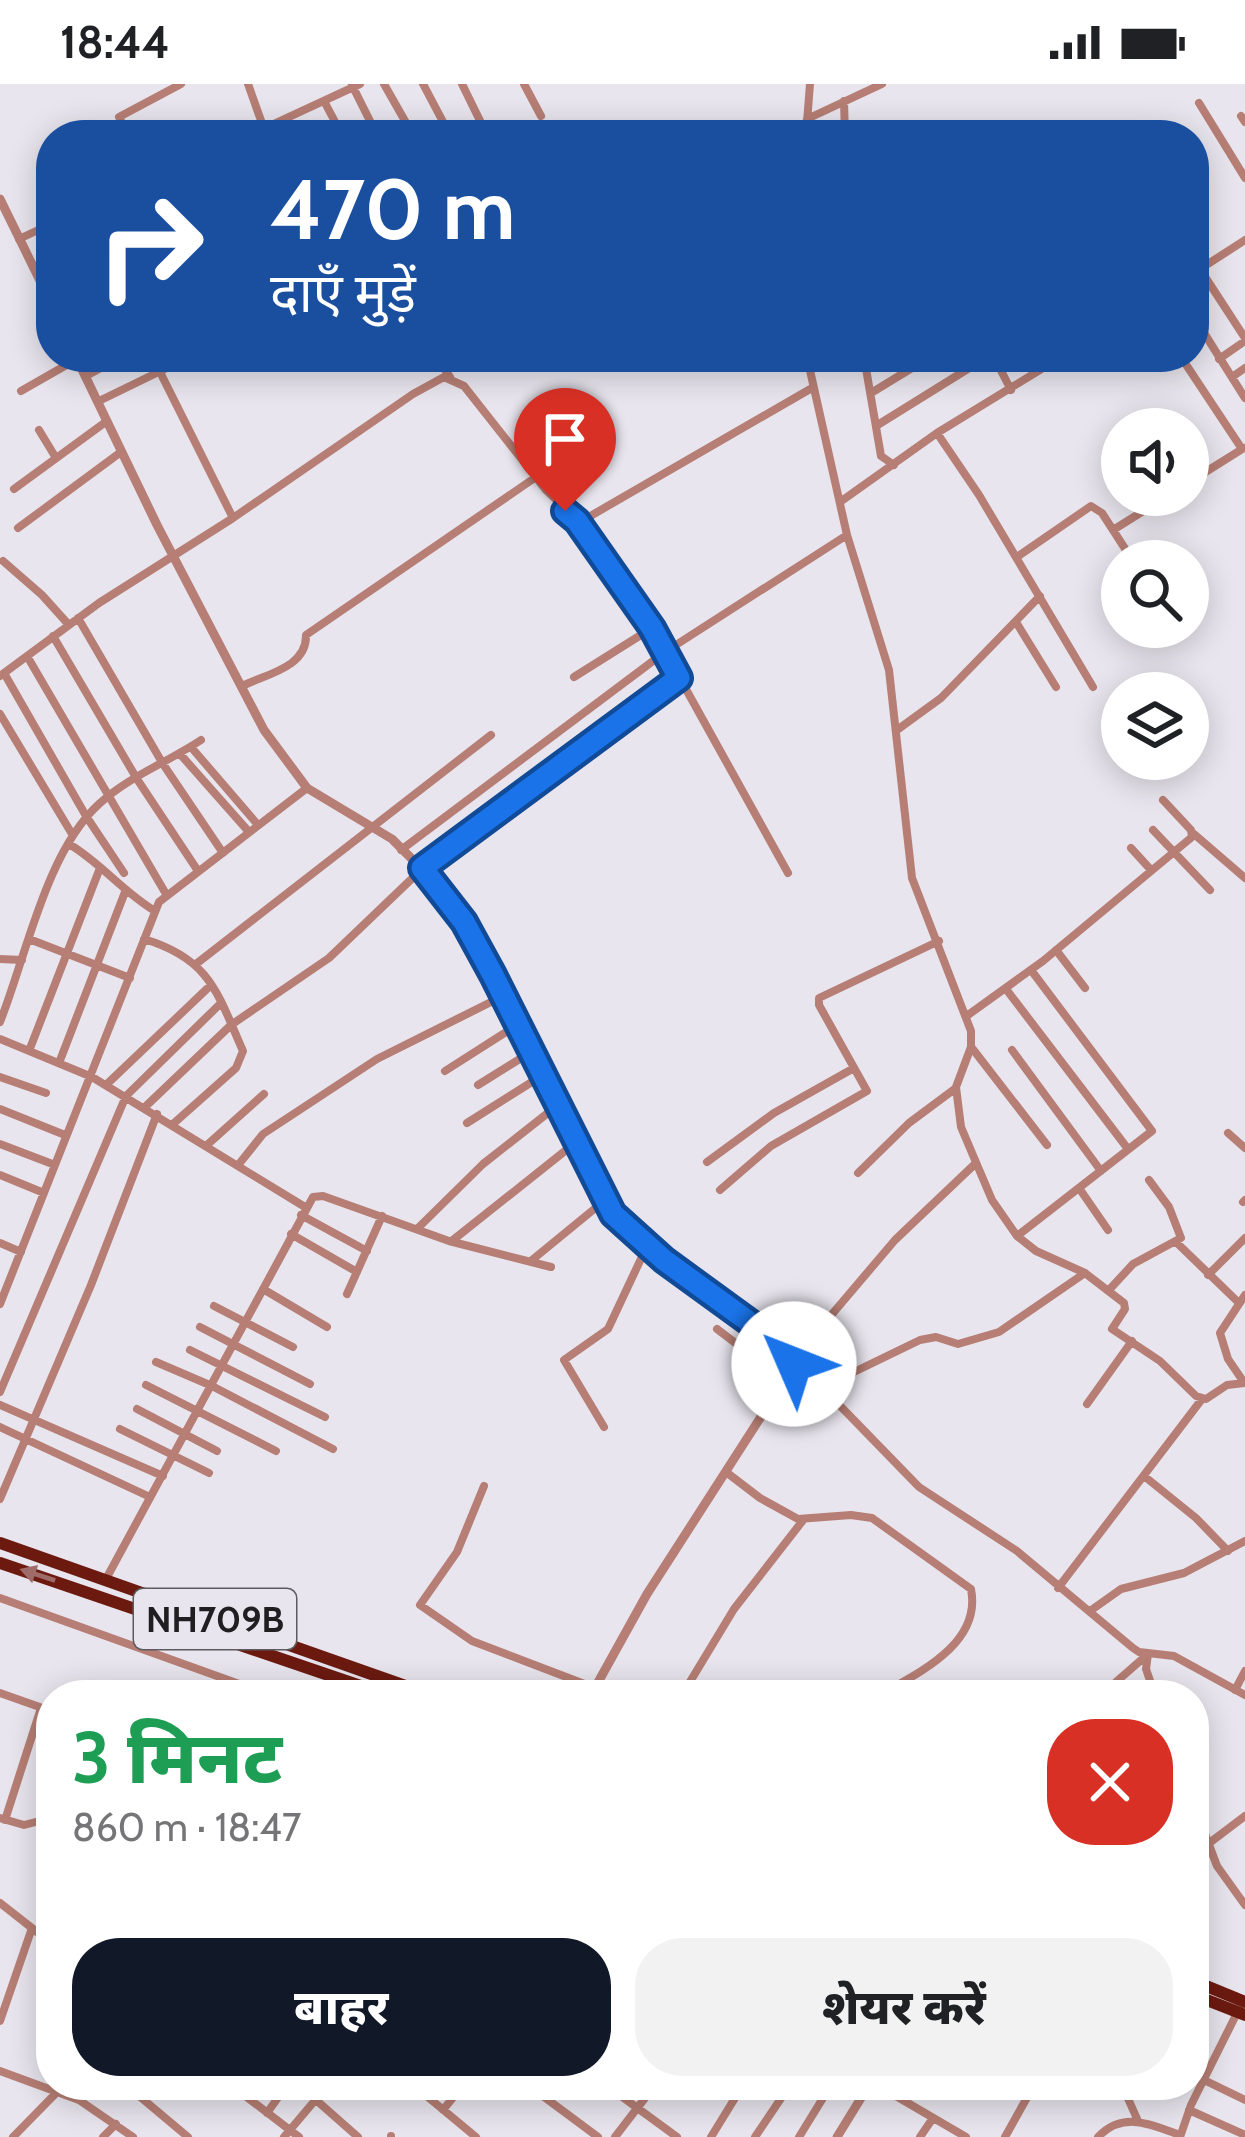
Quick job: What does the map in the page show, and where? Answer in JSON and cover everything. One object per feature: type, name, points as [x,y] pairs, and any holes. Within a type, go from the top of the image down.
[{"type":"highway","name":"NH709B","points":[[0,1544],[353,1680]]},
{"type":"highway","name":"NH709B","points":[[0,1563],[379,1680]]},
{"type":"highway","points":[[79,1589],[84,1573]]},
{"type":"highway","points":[[1209,1990],[1242,2010]]},
{"type":"highway","points":[[1209,2000],[1242,2010]]},
{"type":"street","points":[[120,120],[181,84]]},
{"type":"street","points":[[248,84],[261,120]]},
{"type":"street","points":[[384,84],[404,120]]},
{"type":"street","points":[[423,84],[442,120]]},
{"type":"street","points":[[462,84],[480,120]]},
{"type":"street","points":[[524,84],[541,116]]},
{"type":"street","points":[[807,119],[810,84]]},
{"type":"street","points":[[807,119],[882,84]]},
{"type":"street","points":[[283,120],[355,85],[370,120]]},
{"type":"street","points":[[324,101],[334,120]]},
{"type":"street","points":[[844,101],[844,120]]},
{"type":"street","points":[[1199,103],[1245,178]]},
{"type":"street","points":[[0,199],[6,228],[19,238],[36,272]]},
{"type":"street","points":[[19,238],[36,231]]},
{"type":"street","points":[[1209,263],[1245,240]]},
{"type":"street","points":[[1209,288],[1245,340],[1219,359]]},
{"type":"street","points":[[1209,342],[1245,398]]},
{"type":"street","points":[[1232,376],[1245,368]]},
{"type":"street","points":[[21,391],[53,372]]},
{"type":"street","points":[[84,372],[264,730],[307,788],[372,826],[401,850],[422,868],[464,922],[604,1201],[621,1222],[778,1343],[919,1487],[1017,1551],[1139,1652],[1174,1656],[1240,1693],[1245,1671]]},
{"type":"street","points":[[86,376],[93,372]]},
{"type":"street","points":[[99,401],[160,372],[233,518]]},
{"type":"street","points":[[809,372],[847,535],[881,638],[897,730],[912,878],[968,1015],[971,1047],[956,1087],[961,1127],[993,1203],[1017,1236],[1109,1290],[1126,1307],[1112,1329],[1202,1399]]},
{"type":"street","points":[[867,372],[880,456],[895,466]]},
{"type":"street","points":[[871,393],[905,372]]},
{"type":"street","points":[[876,426],[965,372]]},
{"type":"street","points":[[999,372],[1010,390]]},
{"type":"street","points":[[839,502],[1037,372]]},
{"type":"street","points":[[1191,372],[1244,448],[1209,470]]},
{"type":"street","points":[[124,873],[2,675],[78,618],[448,373],[577,521],[652,628],[788,873]]},
{"type":"street","points":[[577,521],[588,520],[812,388]]},
{"type":"street","points":[[14,489],[107,421]]},
{"type":"street","points":[[39,430],[56,458]]},
{"type":"street","points":[[938,433],[1093,687]]},
{"type":"street","points":[[18,528],[121,452]]},
{"type":"street","points":[[242,686],[295,662],[307,645],[306,634],[536,477]]},
{"type":"street","points":[[1017,557],[1091,506],[1098,508],[1119,540]]},
{"type":"street","points":[[1113,530],[1135,516]]},
{"type":"street","points":[[401,850],[665,652],[847,535]]},
{"type":"street","points":[[3,562],[43,595],[69,625]]},
{"type":"street","points":[[897,730],[941,698],[1040,596]]},
{"type":"street","points":[[78,618],[163,764],[223,853]]},
{"type":"street","points":[[1016,622],[1056,687]]},
{"type":"street","points":[[574,677],[652,628]]},
{"type":"street","points":[[53,636],[198,871]]},
{"type":"street","points":[[27,656],[166,894]]},
{"type":"street","points":[[145,1107],[231,1025],[316,969],[422,868],[679,678]]},
{"type":"street","points":[[0,713],[71,840],[125,892],[155,911]]},
{"type":"street","points":[[196,964],[491,735]]},
{"type":"street","points":[[0,1022],[29,939],[86,816],[110,795],[201,740]]},
{"type":"street","points":[[191,747],[254,828]]},
{"type":"street","points":[[180,754],[254,828]]},
{"type":"street","points":[[1,1298],[155,911],[166,894],[307,788]]},
{"type":"street","points":[[1163,800],[1245,878]]},
{"type":"street","points":[[1153,830],[1210,890]]},
{"type":"street","points":[[968,1015],[1056,950],[1193,832]]},
{"type":"street","points":[[1131,848],[1151,870]]},
{"type":"street","points":[[28,1051],[100,868]]},
{"type":"street","points":[[59,1063],[125,892]]},
{"type":"street","points":[[29,939],[130,978]]},
{"type":"street","points":[[144,939],[180,951],[196,964],[243,1051],[240,1062],[173,1124]]},
{"type":"street","points":[[720,1190],[771,1146],[866,1091],[819,998],[939,941]]},
{"type":"street","points":[[1056,950],[1085,988]]},
{"type":"street","points":[[0,959],[22,960]]},
{"type":"street","points":[[1017,1236],[1152,1131],[1031,970]]},
{"type":"street","points":[[0,979],[14,983]]},
{"type":"street","points":[[106,1084],[211,985]]},
{"type":"street","points":[[1006,989],[1128,1149]]},
{"type":"street","points":[[239,1164],[263,1134],[377,1059],[503,996]]},
{"type":"street","points":[[0,1392],[126,1096],[221,1004]]},
{"type":"street","points":[[445,1071],[518,1025]]},
{"type":"street","points":[[0,1039],[106,1084],[239,1164],[367,1251]]},
{"type":"street","points":[[971,1047],[1047,1145]]},
{"type":"street","points":[[1012,1050],[1101,1171]]},
{"type":"street","points":[[478,1084],[531,1052]]},
{"type":"street","points":[[707,1162],[774,1113],[854,1068]]},
{"type":"street","points":[[467,1124],[543,1075]]},
{"type":"street","points":[[0,1076],[46,1093]]},
{"type":"street","points":[[858,1173],[956,1087]]},
{"type":"street","points":[[207,1144],[264,1094]]},
{"type":"street","points":[[417,1229],[483,1164],[557,1105]]},
{"type":"street","points":[[0,1109],[66,1136]]},
{"type":"street","points":[[0,1498],[157,1114]]},
{"type":"street","points":[[1228,1133],[1245,1148]]},
{"type":"street","points":[[452,1241],[575,1143]]},
{"type":"street","points":[[0,1144],[55,1165]]},
{"type":"street","points":[[600,1680],[647,1594],[794,1362],[895,1240],[976,1162]]},
{"type":"street","points":[[0,1175],[44,1193]]},
{"type":"street","points":[[1109,1290],[1133,1264],[1182,1235],[1149,1180]]},
{"type":"street","points":[[1079,1188],[1108,1230]]},
{"type":"street","points":[[105,1581],[303,1211],[317,1195],[452,1241],[551,1267]]},
{"type":"street","points":[[531,1261],[604,1201]]},
{"type":"street","points":[[347,1294],[382,1216]]},
{"type":"street","points":[[291,1234],[357,1272]]},
{"type":"street","points":[[1208,1276],[1245,1238]]},
{"type":"street","points":[[1058,1588],[1202,1399],[1244,1382],[1228,1359],[1220,1333],[1242,1299],[1208,1276],[1176,1242]]},
{"type":"street","points":[[0,1244],[21,1252]]},
{"type":"street","points":[[604,1427],[564,1360],[608,1329],[647,1246]]},
{"type":"street","points":[[0,1268],[13,1273]]},
{"type":"street","points":[[831,1398],[854,1372],[920,1340],[935,1337],[958,1344],[999,1332],[1085,1273]]},
{"type":"street","points":[[263,1289],[327,1327]]},
{"type":"street","points":[[214,1306],[293,1347]]},
{"type":"street","points":[[200,1328],[310,1384]]},
{"type":"street","points":[[717,1329],[784,1380]]},
{"type":"street","points":[[1088,1404],[1132,1341]]},
{"type":"street","points":[[190,1350],[325,1417]]},
{"type":"street","points":[[156,1362],[212,1385],[334,1449]]},
{"type":"street","points":[[146,1385],[276,1451]]},
{"type":"street","points":[[0,1405],[163,1476]]},
{"type":"street","points":[[137,1409],[218,1451]]},
{"type":"street","points":[[0,1427],[150,1497]]},
{"type":"street","points":[[120,1429],[209,1473]]},
{"type":"street","points":[[724,1471],[779,1510],[805,1519],[872,1518],[946,1568],[973,1593],[963,1632],[948,1653],[904,1680]]},
{"type":"street","points":[[1144,1476],[1228,1551]]},
{"type":"street","points":[[484,1486],[457,1552],[421,1605],[472,1641],[565,1680]]},
{"type":"street","points":[[691,1680],[725,1622],[805,1519]]},
{"type":"street","points":[[1090,1611],[1121,1588],[1184,1573],[1245,1541]]},
{"type":"street","points":[[0,1598],[228,1680]]},
{"type":"street","points":[[1118,1680],[1148,1654]]},
{"type":"street","points":[[1148,1654],[1145,1669],[1149,1680]]},
{"type":"street","points":[[0,1693],[36,1706]]},
{"type":"street","points":[[36,1735],[3,1819],[24,1826],[36,1822]]},
{"type":"street","points":[[1209,1843],[1245,1816]]},
{"type":"street","points":[[1209,1846],[1245,1905]]},
{"type":"street","points":[[1,1905],[36,1931]]},
{"type":"street","points":[[0,2021],[32,1928]]},
{"type":"street","points":[[1209,2071],[1242,2010]]},
{"type":"street","points":[[0,2071],[36,2081]]},
{"type":"street","points":[[1209,2082],[1245,2100]]},
{"type":"street","points":[[13,2137],[50,2100]]},
{"type":"street","points":[[80,2100],[133,2137]]},
{"type":"street","points":[[144,2100],[188,2137]]},
{"type":"street","points":[[250,2100],[291,2135],[316,2100],[358,2137]]},
{"type":"street","points":[[267,2113],[276,2100]]},
{"type":"street","points":[[432,2100],[476,2137]]},
{"type":"street","points":[[443,2110],[451,2100]]},
{"type":"street","points":[[548,2100],[598,2137]]},
{"type":"street","points":[[627,2100],[677,2137]]},
{"type":"street","points":[[619,2136],[644,2100]]},
{"type":"street","points":[[710,2137],[733,2100]]},
{"type":"street","points":[[755,2137],[780,2100]]},
{"type":"street","points":[[799,2137],[822,2100]]},
{"type":"street","points":[[837,2137],[863,2100]]},
{"type":"street","points":[[900,2100],[963,2136]]},
{"type":"street","points":[[1005,2137],[1025,2100]]},
{"type":"street","points":[[1129,2100],[1138,2121]]},
{"type":"street","points":[[1098,2137],[1121,2120],[1180,2136],[1194,2100]]},
{"type":"street","points":[[1189,2110],[1245,2135]]},
{"type":"street","points":[[920,2137],[933,2118]]},
{"type":"street","points":[[103,2137],[116,2124]]},
{"type":"route","points":[[565,511],[577,521],[652,628],[679,678],[422,868],[464,922],[613,1214],[664,1260],[778,1343],[794,1364]]}]
